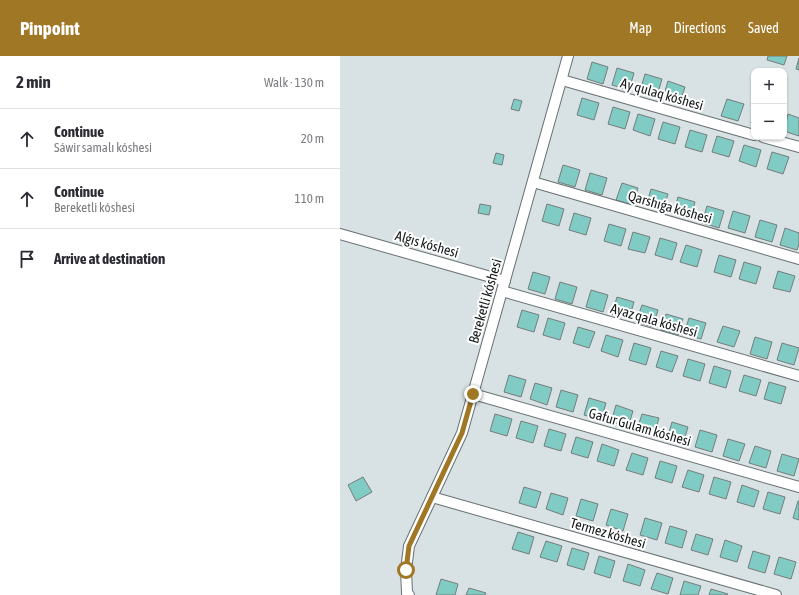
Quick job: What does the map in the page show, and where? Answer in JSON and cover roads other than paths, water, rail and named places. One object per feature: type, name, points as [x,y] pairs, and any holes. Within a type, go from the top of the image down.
[{"type":"street","name":"Bereketli kóshesi","points":[[409,595],[407,593],[406,570],[409,546],[462,433],[568,56]]},
{"type":"street","name":"Ay qulaq kóshesi","points":[[562,80],[751,133]]},
{"type":"street","points":[[774,140],[799,147]]},
{"type":"street","name":"Qarshıǵa kóshesi","points":[[533,182],[799,259]]},
{"type":"street","name":"Alǵıs kóshesi","points":[[340,234],[505,281]]},
{"type":"street","name":"Ayaz qala kóshesi","points":[[502,291],[799,376]]},
{"type":"street","name":"Gafur Gulam kóshesi","points":[[473,394],[799,487]]},
{"type":"street","name":"Termez kóshesi","points":[[432,497],[776,595]]}]
